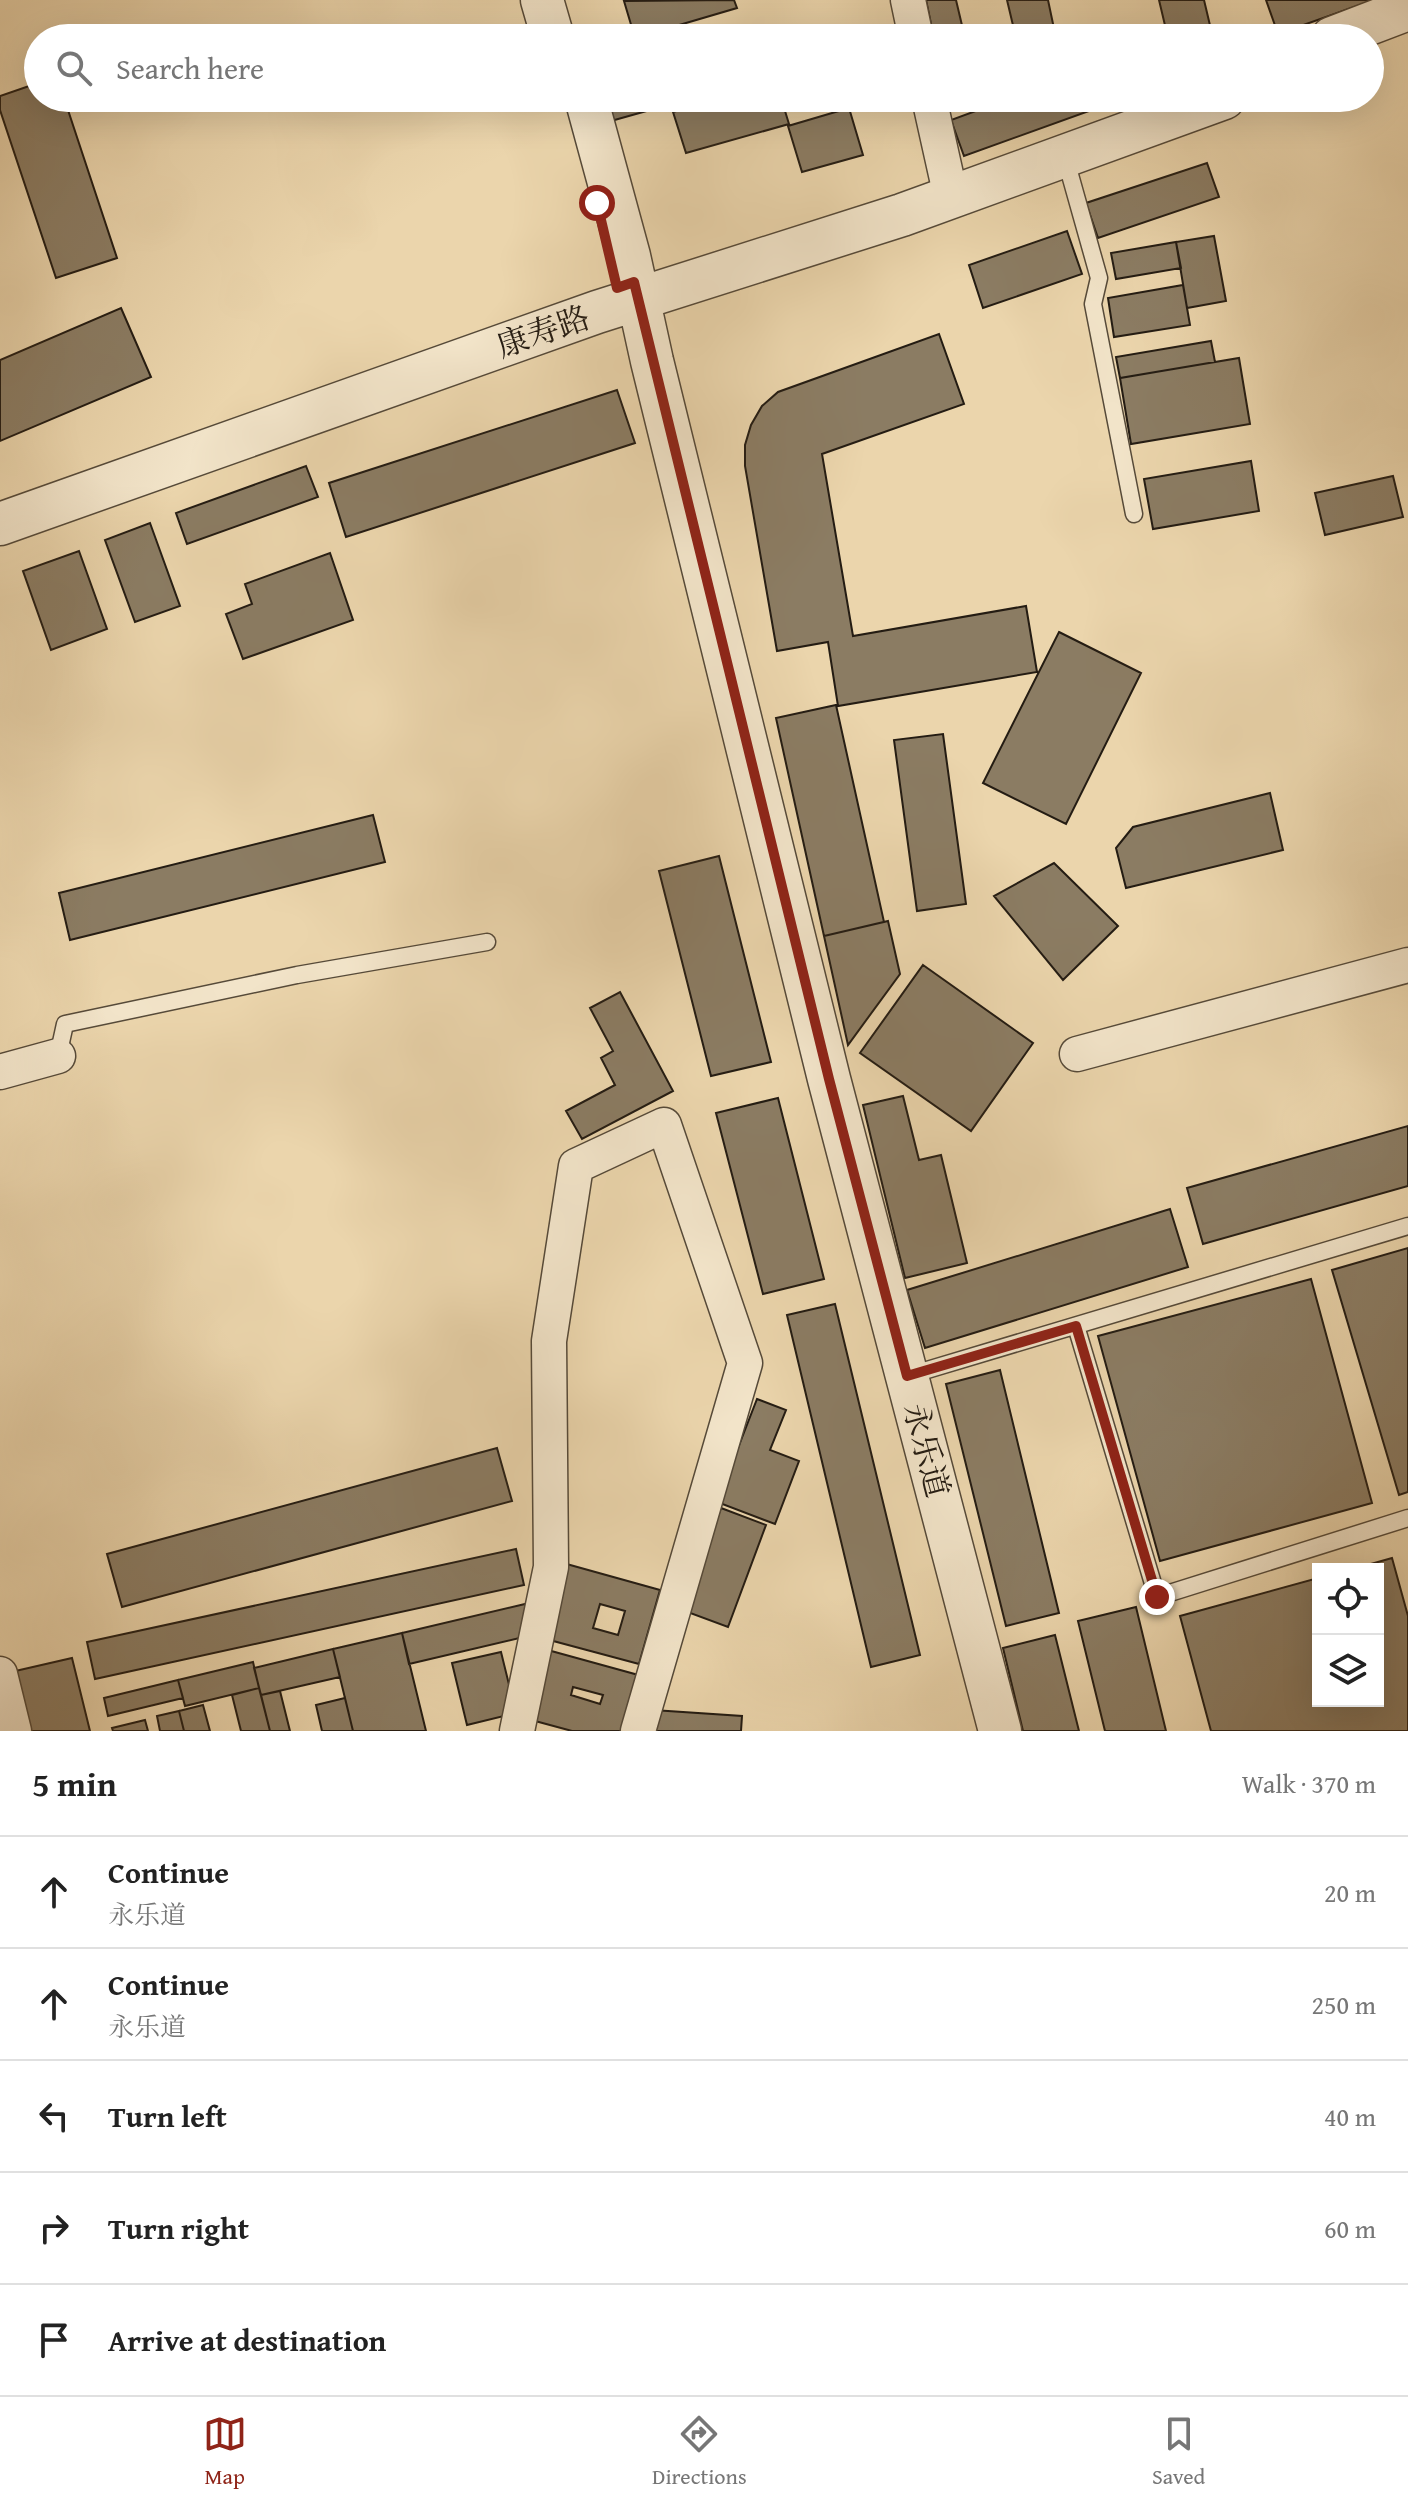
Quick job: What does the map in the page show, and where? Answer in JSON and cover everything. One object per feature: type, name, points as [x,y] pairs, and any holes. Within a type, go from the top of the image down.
[{"type":"street","points":[[542,0],[549,24]]},
{"type":"street","points":[[560,0],[566,24]]},
{"type":"street","points":[[908,0],[913,24]]},
{"type":"street","points":[[1369,24],[1408,9]]},
{"type":"street","points":[[1384,38],[1408,29]]},
{"type":"street","name":"永乐道","points":[[573,112],[627,294]]},
{"type":"street","name":"永乐道","points":[[589,112],[627,294],[632,370],[804,1066],[1000,1731]]},
{"type":"street","points":[[932,112],[949,189]]},
{"type":"street","name":"康寿路","points":[[1063,148],[1142,112]]},
{"type":"street","name":"康寿路","points":[[0,505],[222,425],[1179,112]]},
{"type":"street","name":"康寿路","points":[[0,524],[627,294]]},
{"type":"street","points":[[1077,1054],[1408,965]]},
{"type":"street","points":[[0,1072],[58,1056]]},
{"type":"street","points":[[517,1731],[551,1567],[549,1341],[576,1166],[664,1125],[745,1363],[638,1731]]},
{"type":"street","name":"永乐道","points":[[898,1379],[979,1731]]},
{"type":"street","points":[[0,1674],[14,1731]]},
{"type":"lane","points":[[1063,148],[1099,278],[1093,304],[1134,514]]},
{"type":"lane","points":[[58,1056],[65,1024],[297,975],[487,942]]},
{"type":"lane","points":[[898,1379],[1408,1226]]},
{"type":"lane","points":[[1076,1326],[1157,1597],[1408,1518]]},
{"type":"building","points":[[734,0],[737,8],[683,24],[631,24],[624,1]]},
{"type":"building","points":[[926,0],[956,0],[962,24],[931,24]]},
{"type":"building","points":[[1007,0],[1048,0],[1053,24],[1013,24]]},
{"type":"building","points":[[1159,0],[1204,0],[1210,24],[1165,24]]},
{"type":"building","points":[[1266,0],[1374,0],[1306,24],[1274,24]]},
{"type":"building","points":[[24,88],[24,112],[69,112],[117,258],[56,278],[0,110],[0,96]]},
{"type":"building","points":[[608,112],[643,112],[611,121]]},
{"type":"building","points":[[673,112],[785,112],[789,124],[686,153]]},
{"type":"building","points":[[835,112],[850,112],[863,155],[802,172],[788,126]]},
{"type":"building","points":[[973,112],[1086,112],[964,156],[951,120]]},
{"type":"building","points":[[1207,163],[1219,197],[1098,238],[1086,203]]},
{"type":"building","points":[[1067,231],[1082,274],[983,308],[969,265]]},
{"type":"building","points":[[1214,236],[1226,301],[1187,308],[1176,242]]},
{"type":"building","points":[[1176,242],[1181,268],[1116,279],[1111,253]]},
{"type":"building","points":[[1183,285],[1190,325],[1114,337],[1108,298]]},
{"type":"building","points":[[121,308],[151,377],[0,441],[0,360]]},
{"type":"building","points":[[939,334],[964,404],[822,454],[853,636],[1026,606],[1037,672],[838,706],[828,642],[777,651],[745,466],[745,445],[751,425],[762,406],[778,392]]},
{"type":"building","points":[[1211,341],[1215,362],[1120,378],[1116,357]]},
{"type":"building","points":[[1239,358],[1250,424],[1131,444],[1120,378]]},
{"type":"building","points":[[617,390],[635,443],[346,537],[329,483]]},
{"type":"building","points":[[1251,461],[1259,511],[1153,529],[1144,479]]},
{"type":"building","points":[[306,466],[318,497],[187,544],[176,513]]},
{"type":"building","points":[[1393,476],[1403,517],[1325,535],[1315,493]]},
{"type":"building","points":[[150,523],[180,606],[135,622],[105,540]]},
{"type":"building","points":[[79,551],[107,629],[51,650],[23,571]]},
{"type":"building","points":[[330,553],[353,620],[243,659],[226,614],[252,604],[245,584]]},
{"type":"building","points":[[1059,632],[1141,673],[1066,824],[983,783]]},
{"type":"building","points":[[836,705],[884,922],[824,936],[776,718]]},
{"type":"building","points":[[943,734],[966,904],[917,911],[894,740]]},
{"type":"building","points":[[1270,793],[1283,850],[1126,888],[1116,848],[1133,827]]},
{"type":"building","points":[[373,815],[385,862],[70,940],[59,893]]},
{"type":"building","points":[[719,856],[771,1062],[711,1076],[659,871]]},
{"type":"building","points":[[1054,863],[1118,926],[1063,980],[994,896]]},
{"type":"building","points":[[888,921],[900,974],[848,1045],[824,936]]},
{"type":"building","points":[[923,965],[1033,1043],[971,1131],[860,1053]]},
{"type":"building","points":[[620,992],[673,1091],[582,1139],[566,1111],[615,1085],[601,1058],[613,1051],[590,1008]]},
{"type":"building","points":[[903,1096],[919,1160],[941,1155],[967,1263],[905,1278],[863,1105]]},
{"type":"building","points":[[778,1098],[824,1279],[763,1294],[716,1113]]},
{"type":"building","points":[[1408,1126],[1408,1186],[1203,1244],[1187,1188]]},
{"type":"building","points":[[1170,1209],[1188,1267],[925,1348],[907,1290]]},
{"type":"building","points":[[1408,1248],[1408,1492],[1399,1495],[1332,1270]]},
{"type":"building","points":[[1311,1279],[1372,1503],[1160,1561],[1098,1336]]},
{"type":"building","points":[[835,1304],[920,1655],[871,1667],[787,1315]]},
{"type":"building","points":[[1000,1370],[1059,1613],[1006,1626],[946,1384]]},
{"type":"building","points":[[757,1399],[786,1410],[770,1450],[799,1461],[775,1524],[717,1502]]},
{"type":"building","points":[[497,1448],[512,1501],[122,1607],[107,1554]]},
{"type":"building","points":[[721,1508],[766,1525],[728,1627],[682,1610]]},
{"type":"building","points":[[516,1549],[524,1585],[95,1679],[87,1642]]},
{"type":"building","points":[[1392,1558],[1408,1616],[1408,1731],[1211,1731],[1180,1616],[1312,1580],[1312,1707],[1384,1707],[1384,1563],[1374,1563]]},
{"type":"building","points":[[563,1563],[660,1590],[639,1664],[542,1638]],"holes":[[[600,1604],[625,1611],[618,1635],[593,1628]]]},
{"type":"building","points":[[525,1604],[532,1635],[409,1664],[402,1633]]},
{"type":"building","points":[[1136,1607],[1166,1731],[1105,1731],[1078,1621]]},
{"type":"building","points":[[402,1633],[426,1731],[353,1731],[333,1649]]},
{"type":"building","points":[[1055,1635],[1079,1731],[1023,1731],[1003,1648]]},
{"type":"building","points":[[333,1649],[340,1677],[261,1695],[254,1668]]},
{"type":"building","points":[[544,1649],[642,1676],[626,1731],[572,1731],[524,1718]],"holes":[[[573,1687],[603,1695],[600,1704],[571,1695]]]},
{"type":"building","points":[[501,1652],[516,1713],[467,1725],[452,1663]]},
{"type":"building","points":[[72,1658],[90,1731],[25,1731],[11,1672]]},
{"type":"building","points":[[253,1662],[259,1688],[185,1706],[178,1680]]},
{"type":"building","points":[[178,1680],[183,1698],[108,1716],[104,1698]]},
{"type":"building","points":[[259,1688],[270,1731],[241,1731],[232,1695]]},
{"type":"building","points":[[280,1691],[290,1731],[270,1731],[261,1695]]},
{"type":"building","points":[[345,1698],[353,1731],[322,1731],[316,1705]]},
{"type":"building","points":[[203,1705],[210,1731],[184,1731],[179,1711]]},
{"type":"building","points":[[653,1710],[742,1716],[741,1731],[646,1731]]},
{"type":"building","points":[[179,1711],[184,1731],[160,1731],[157,1716]]},
{"type":"building","points":[[145,1720],[148,1731],[113,1731],[112,1728]]},
{"type":"route","points":[[597,203],[617,288],[634,282],[829,1079],[907,1376],[1076,1326],[1157,1597]]}]
